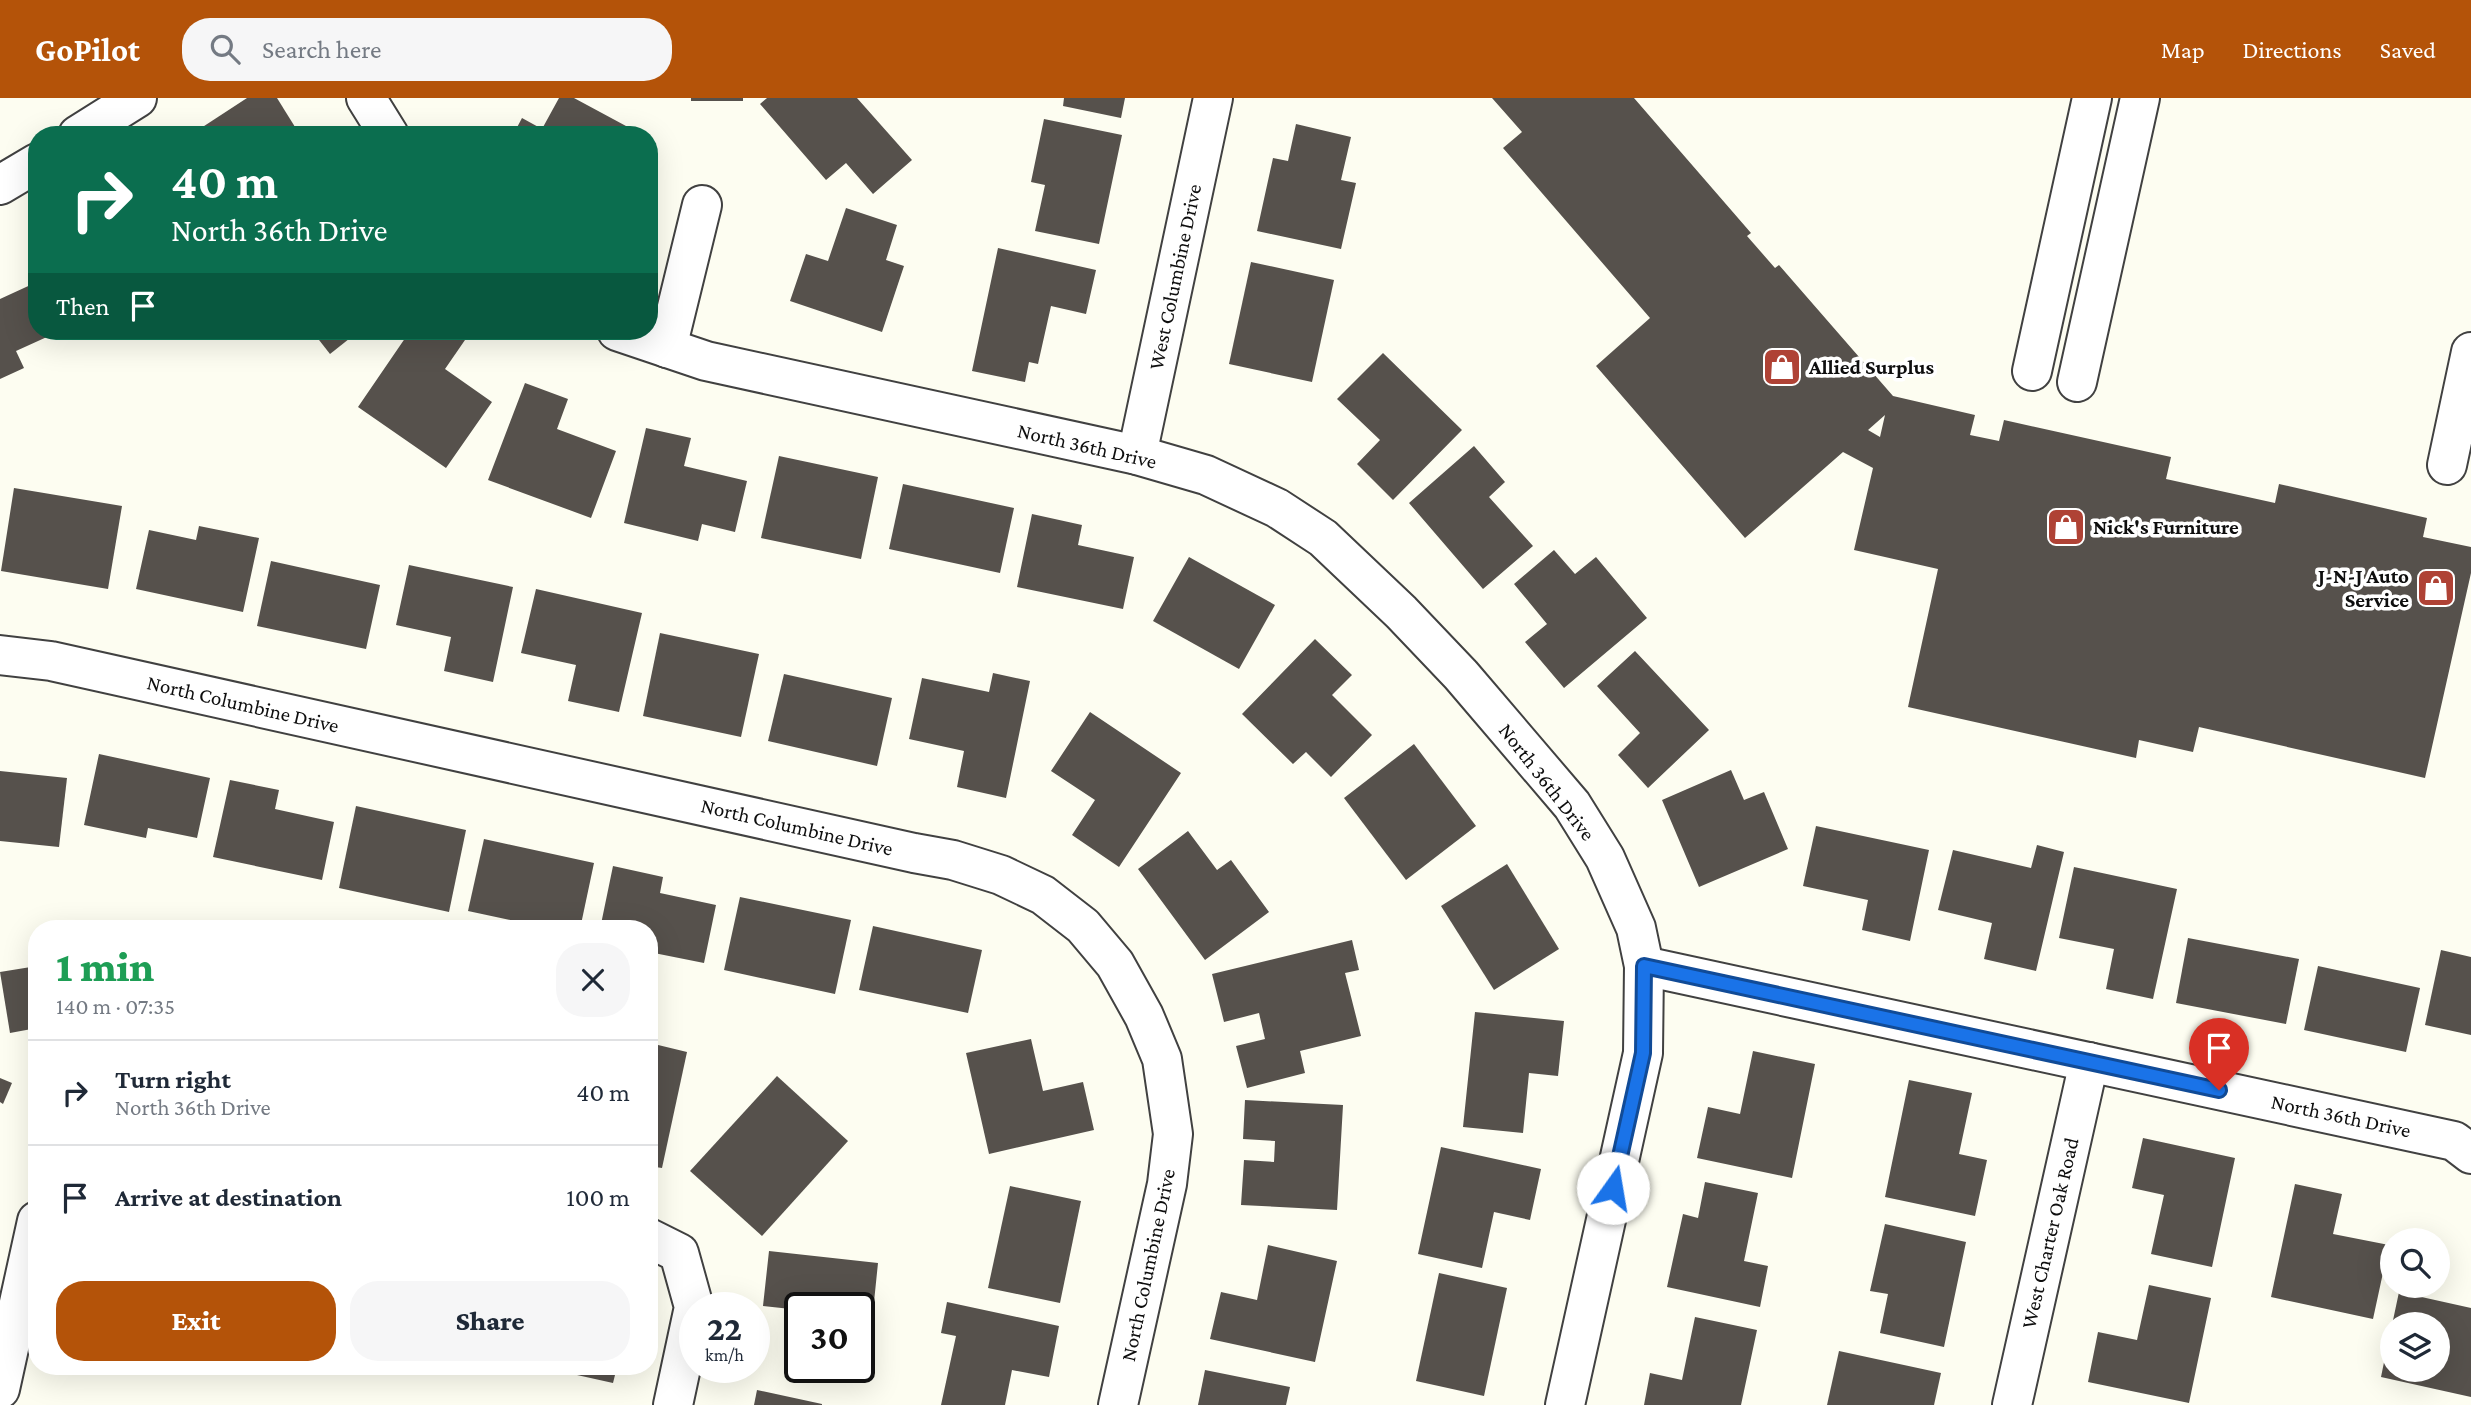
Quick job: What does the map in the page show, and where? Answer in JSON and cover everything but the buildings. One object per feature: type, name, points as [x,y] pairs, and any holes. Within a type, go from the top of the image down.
[{"type":"street","points":[[92,126],[137,98]]},
{"type":"street","points":[[366,98],[383,126]]},
{"type":"street","name":"West Columbine Drive","points":[[1137,455],[1213,98]]},
{"type":"street","points":[[2032,371],[2092,98]]},
{"type":"street","points":[[2077,382],[2140,98]]},
{"type":"street","points":[[0,185],[28,168]]},
{"type":"street","points":[[667,348],[702,205]]},
{"type":"street","name":"North 36th Drive","points":[[643,340],[706,361],[1137,455],[1206,475],[1277,508],[1323,538],[1401,612],[1461,675],[1572,806],[1605,858],[1636,928],[1644,966],[2454,1141],[2471,1154]]},
{"type":"street","points":[[2447,465],[2471,352]]},
{"type":"street","name":"North Columbine Drive","points":[[0,655],[51,661],[887,848],[953,860],[1002,875],[1043,895],[1083,926],[1115,964],[1144,1016],[1162,1059],[1170,1109],[1173,1134],[1167,1184],[1118,1405]]},
{"type":"street","points":[[1565,1405],[1643,1053],[1644,966]]},
{"type":"street","name":"West Charter Oak Road","points":[[2012,1405],[2089,1062]]},
{"type":"street","points":[[658,1242],[679,1253],[694,1307],[673,1405]]},
{"type":"street","points":[[0,1389],[28,1263]]},
{"type":"place","name":"Allied Surplus","points":[[1782,367]]},
{"type":"place","name":"Nick's Furniture","points":[[2066,527]]},
{"type":"place","name":"J-N-J Auto Service","points":[[2436,588]]},
{"type":"route","points":[[1613,1188],[1643,1053],[1644,966],[2219,1090]]}]
